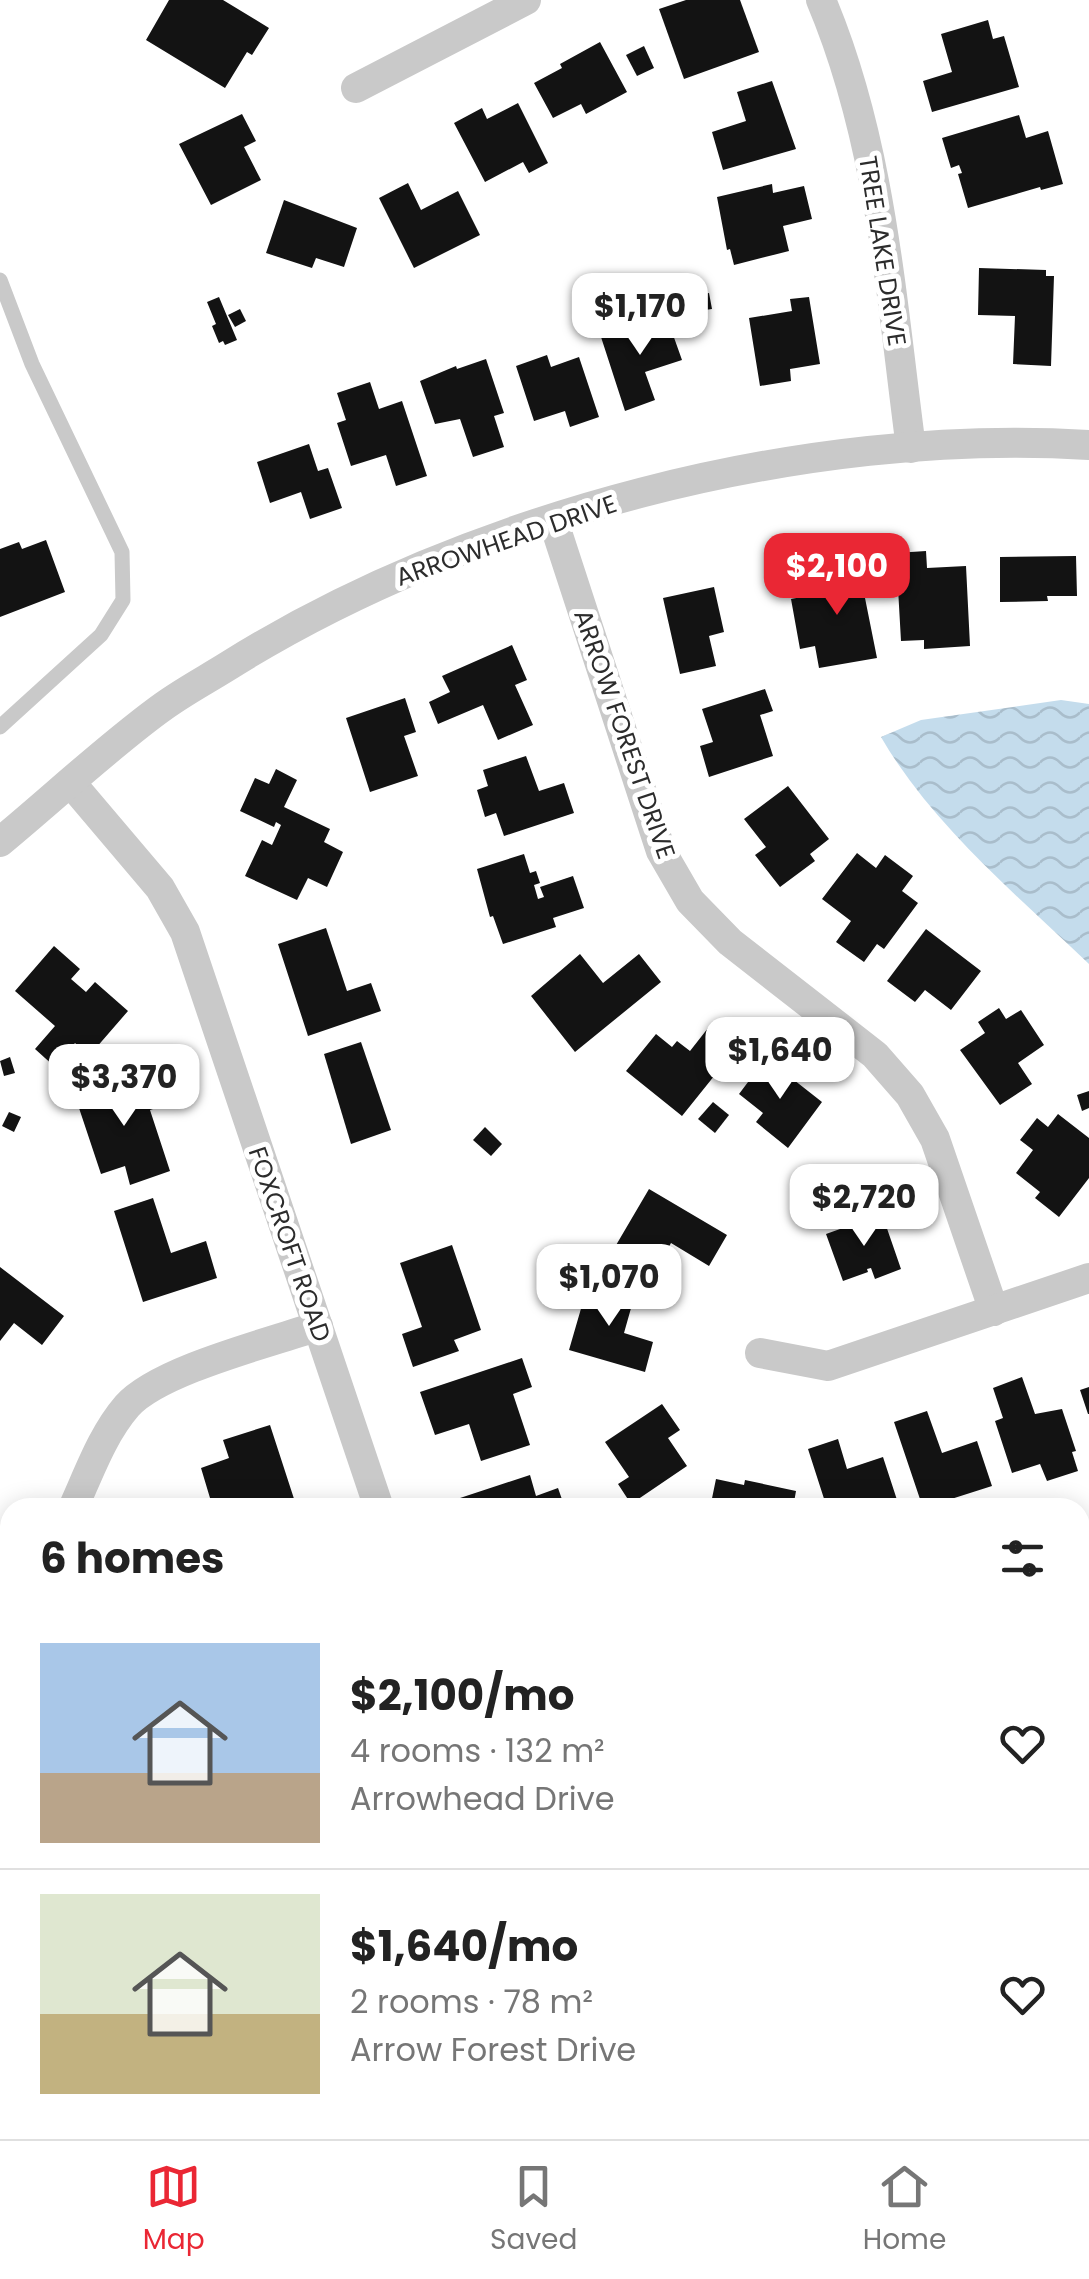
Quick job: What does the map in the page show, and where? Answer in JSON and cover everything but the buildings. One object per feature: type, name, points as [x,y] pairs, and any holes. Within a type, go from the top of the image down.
[{"type":"street","points":[[356,88],[526,0]]},
{"type":"street","name":"TREE LAKE DRIVE","points":[[821,0],[840,44],[876,181],[911,448]]},
{"type":"street","name":"ARROWHEAD DRIVE","points":[[0,842],[158,710],[291,627],[412,568],[642,493],[747,468],[911,448],[1089,445]]},
{"type":"street","name":"ARROW FOREST DRIVE","points":[[553,520],[661,850],[690,901],[730,942],[875,1055],[910,1095],[935,1139],[994,1311]]},
{"type":"street","name":"FOXCROFT ROAD","points":[[71,783],[160,888],[185,932],[376,1498]]},
{"type":"street","points":[[760,1353],[828,1366],[1089,1278]]},
{"type":"street","points":[[77,1498],[107,1432],[129,1403],[159,1380],[318,1326]]},
{"type":"lane","points":[[0,280],[32,364],[122,552],[123,600],[101,635],[0,727]]},
{"type":"water","points":[[1061,700],[1089,704],[1089,964],[950,829],[881,737],[921,720]]}]
